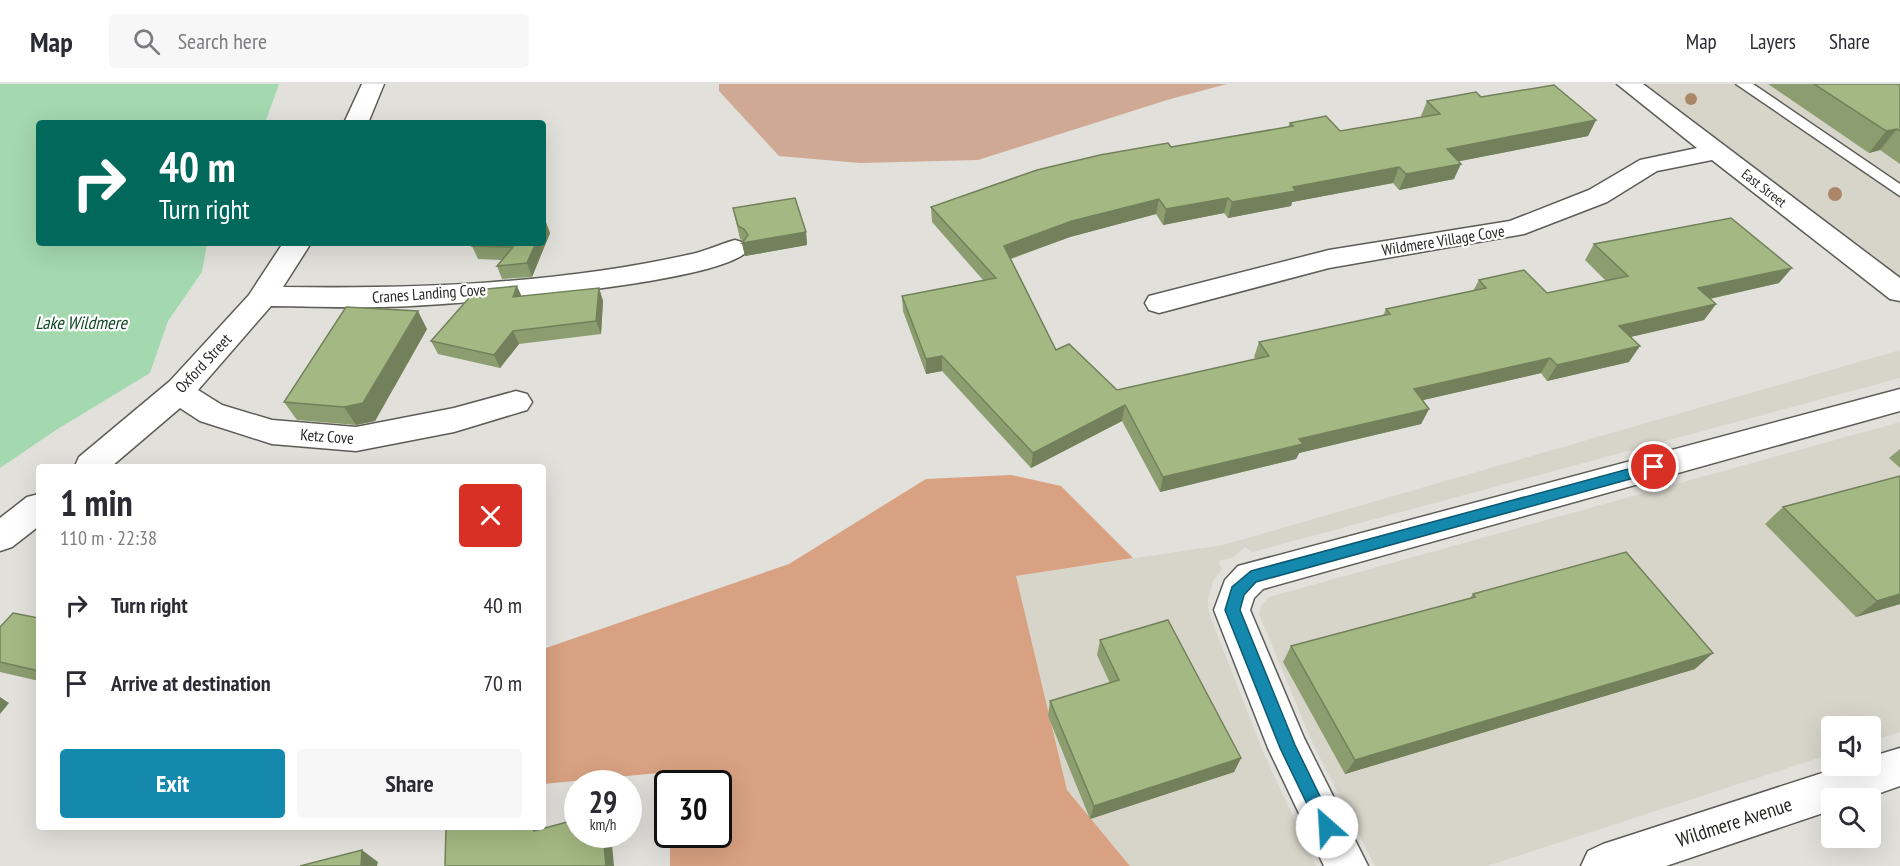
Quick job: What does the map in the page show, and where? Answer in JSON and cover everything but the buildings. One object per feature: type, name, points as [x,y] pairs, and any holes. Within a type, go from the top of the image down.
[{"type":"street","points":[[357,120],[373,84]]},
{"type":"street","name":"East Street","points":[[1628,84],[1900,292]]},
{"type":"street","name":"Wildmere Village Cove","points":[[1160,303],[1329,259],[1515,228],[1599,196],[1649,165],[1717,152]]},
{"type":"street","name":"Oxford Street","points":[[93,464],[179,392],[263,296],[295,246]]},
{"type":"street","name":"Cranes Landing Cove","points":[[263,296],[382,298],[568,285],[698,262],[735,249]]},
{"type":"street","name":"Ketz Cove","points":[[179,392],[211,413],[272,432],[356,440],[454,420],[516,402]]},
{"type":"street","points":[[1346,866],[1288,748],[1232,610],[1238,591],[1251,577],[1900,400]]},
{"type":"street","points":[[0,537],[36,509]]},
{"type":"street","name":"Wildmere Avenue","points":[[1603,866],[1900,767]]},
{"type":"lane","points":[[1743,84],[1900,191]]},
{"type":"shaded area","points":[[719,84],[1227,84],[1167,100],[978,160],[860,163],[779,156],[719,91]]},
{"type":"shaded area","points":[[1644,84],[1900,84],[1900,278],[1717,139]]},
{"type":"shaded area","points":[[1900,350],[1900,378],[1252,552],[1245,547],[1234,557],[1218,561],[1222,569],[1213,581],[1208,599],[1209,613],[1263,752],[1316,866],[1130,866],[1067,790],[1016,576],[1223,545]]},
{"type":"shaded area","points":[[1900,422],[1900,732],[1881,738],[1881,716],[1821,716],[1821,757],[1487,866],[1375,866],[1313,744],[1259,614],[1261,606],[1269,597]]},
{"type":"shaded area","points":[[1011,475],[1061,486],[1133,558],[1016,576],[1067,790],[1130,866],[670,866],[670,848],[732,848],[732,770],[654,770],[654,773],[642,775],[642,770],[564,770],[564,782],[546,784],[546,648],[789,564],[926,479]]},
{"type":"water","name":"Lake Wildmere","points":[[0,84],[279,84],[266,120],[36,120],[36,246],[206,246],[202,272],[168,321],[150,373],[56,430],[0,468]]},
{"type":"route","points":[[1327,827],[1288,748],[1232,610],[1238,591],[1251,577],[1654,467]]}]
